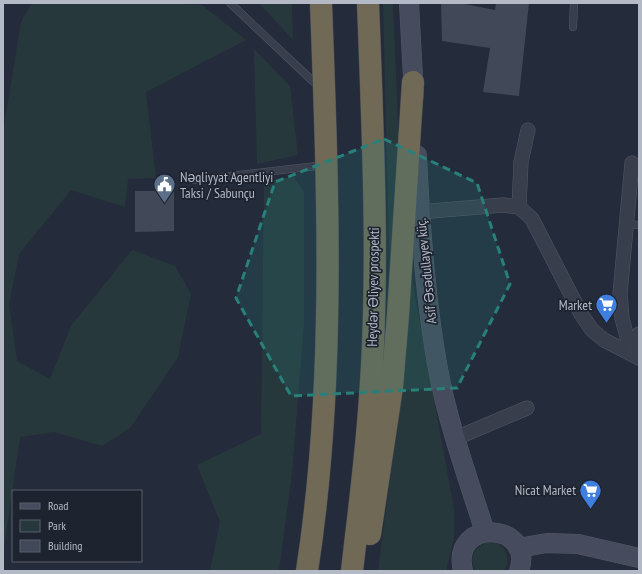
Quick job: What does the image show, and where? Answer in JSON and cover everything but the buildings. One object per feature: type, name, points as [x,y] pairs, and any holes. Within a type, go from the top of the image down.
[{"type":"highway","points":[[307,571],[318,487],[328,316],[327,164],[321,3]]},
{"type":"highway","name":"Heydər Əliyev prospekti","points":[[352,571],[369,412],[374,321],[374,226],[368,3]]},
{"type":"highway","points":[[364,571],[392,387],[413,82]]},
{"type":"main road","name":"Asif Əsədullayev küç.","points":[[409,3],[419,212],[427,295],[438,369],[456,438],[485,532]]},
{"type":"main road","points":[[457,571],[463,551],[468,542],[475,535],[495,531],[504,534],[512,540],[518,548],[521,557],[518,571]]},
{"type":"main road","points":[[518,548],[547,543],[573,544],[639,558]]},
{"type":"main road","points":[[463,551],[461,561],[463,571]]},
{"type":"street","points":[[519,207],[521,162],[528,130]]},
{"type":"street","points":[[632,163],[633,225],[620,294],[622,318],[635,356]]},
{"type":"street","points":[[419,212],[503,205],[519,207],[532,219],[581,314],[592,330],[604,340],[635,356]]},
{"type":"street","points":[[635,356],[639,334]]},
{"type":"street","points":[[456,438],[527,408]]},
{"type":"lane","points":[[230,3],[324,92]]},
{"type":"lane","points":[[573,27],[574,3]]},
{"type":"lane","points":[[195,180],[327,164]]},
{"type":"highlighted area","points":[[384,139],[477,183],[510,284],[457,388],[291,396],[236,298],[275,182]]},
{"type":"green space","points":[[32,3],[157,3],[202,5],[246,40],[146,92],[156,178],[128,179],[125,207],[71,190],[19,254],[9,304],[17,361],[50,379],[71,326],[132,250],[175,266],[191,294],[178,357],[130,428],[102,446],[54,432],[20,437],[3,556],[3,132],[21,22]]},
{"type":"green space","points":[[259,3],[292,3],[293,40]]},
{"type":"green space","points":[[383,3],[393,3],[399,150],[390,287]]},
{"type":"green space","points":[[254,49],[290,86],[298,155],[257,164]]},
{"type":"green space","points":[[294,177],[304,192],[304,323],[292,473],[279,571],[210,571],[220,522],[197,465],[261,434],[264,181]]},
{"type":"green space","points":[[412,279],[454,509],[454,537],[446,571],[378,571],[391,470]]},
{"type":"green space","points":[[489,542],[499,545],[506,552],[507,561],[504,571],[476,571],[473,566],[472,557],[476,549]]},
{"type":"place","name":"Nəqliyyat Agentliyi Taksi / Sabunçu","points":[[165,204]]},
{"type":"place","name":"Market","points":[[607,324]]},
{"type":"place","name":"Nicat Market","points":[[591,510]]}]
